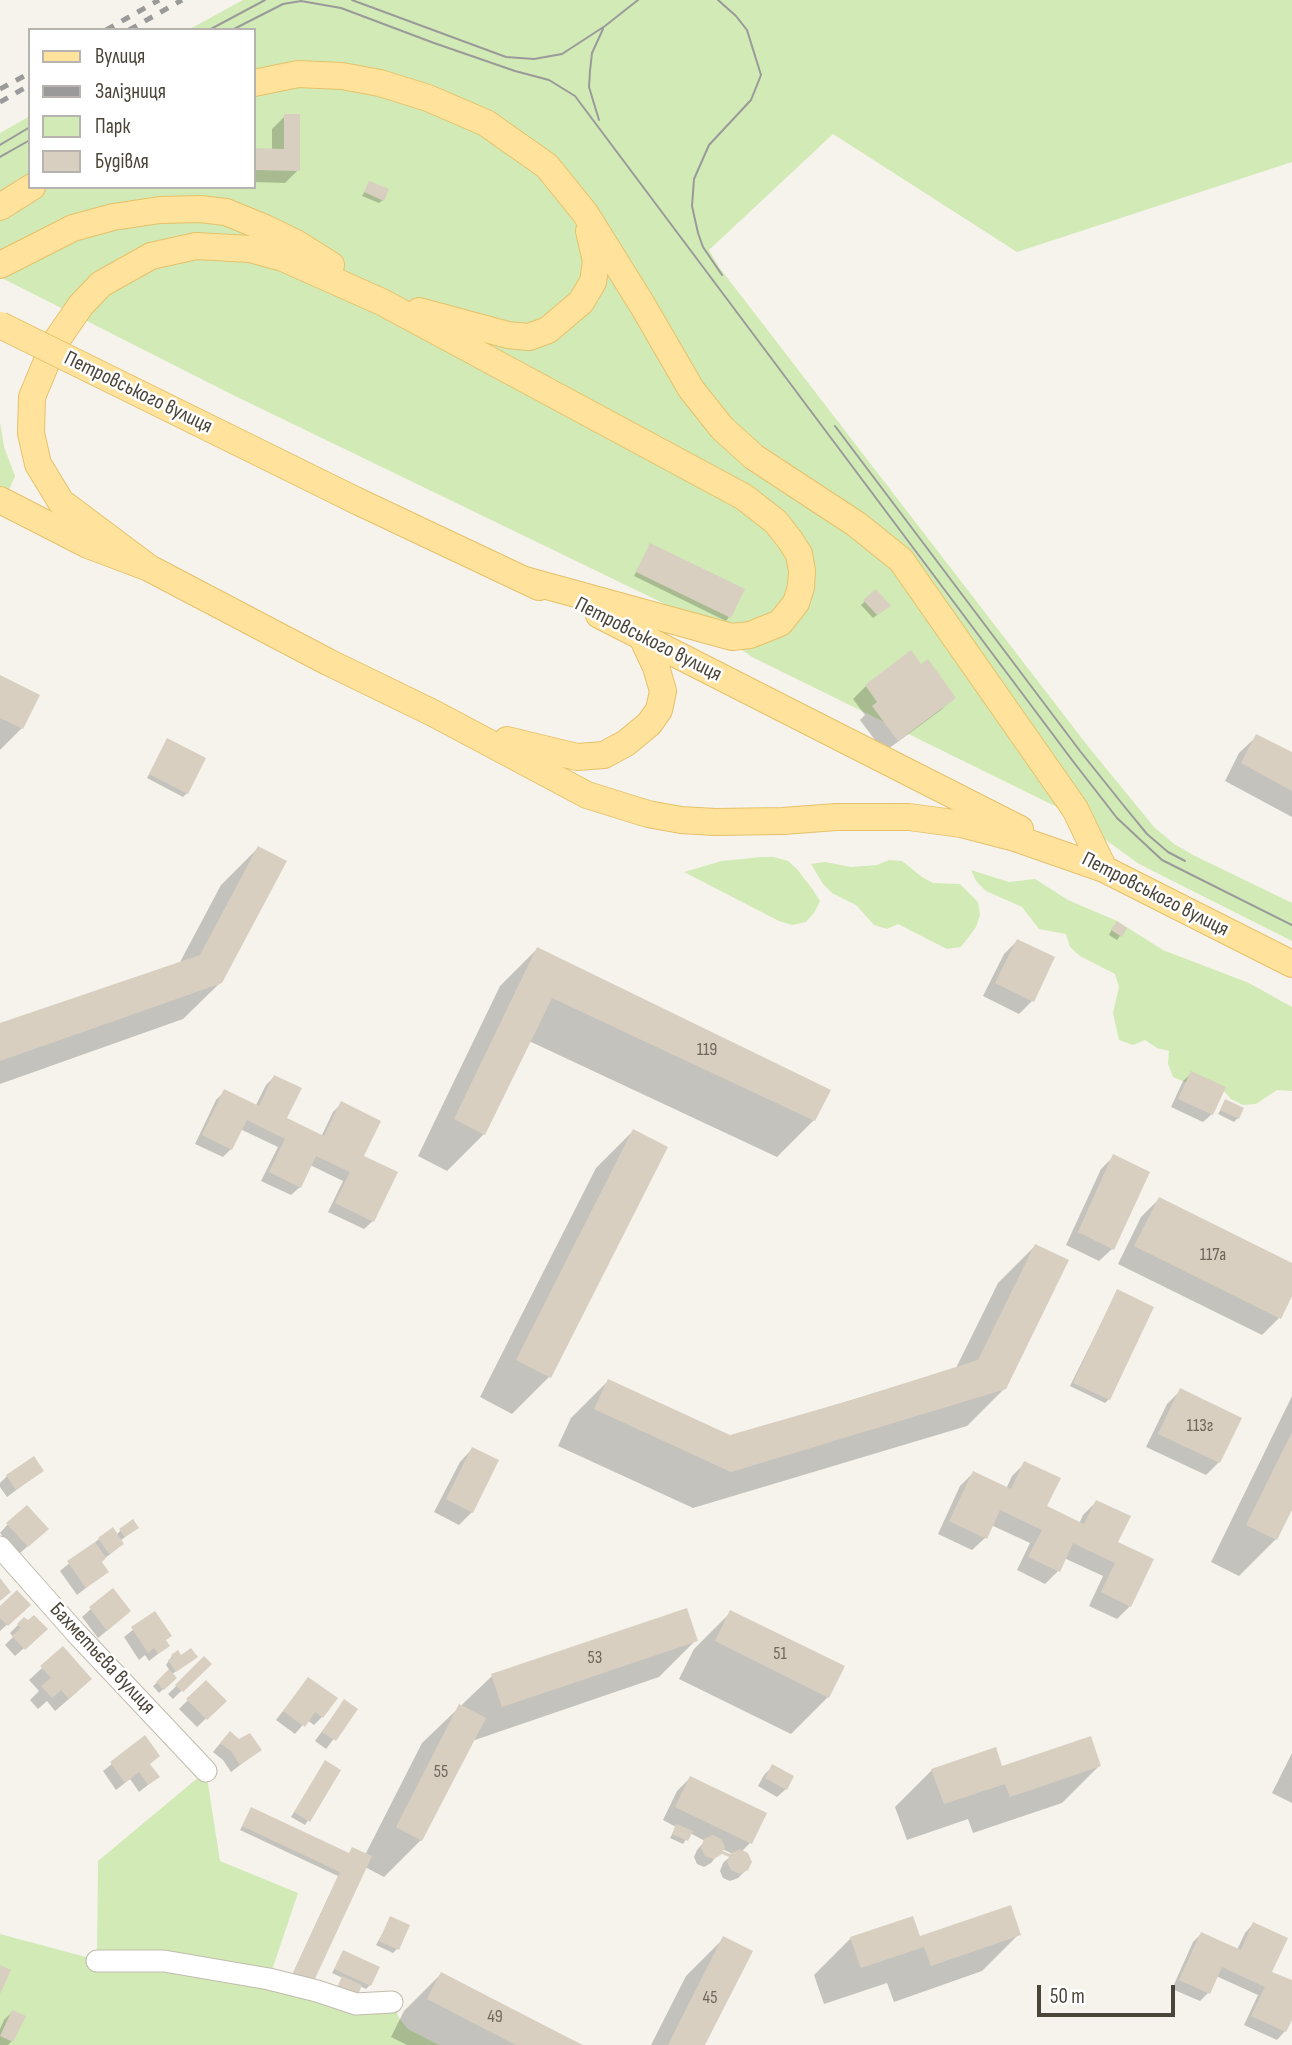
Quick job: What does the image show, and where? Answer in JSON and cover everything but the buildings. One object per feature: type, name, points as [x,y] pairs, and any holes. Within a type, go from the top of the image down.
[{"type":"main road","points":[[256,83],[298,74],[342,76],[380,83],[428,97],[486,123],[547,166],[584,213],[643,306],[691,389],[722,428],[754,457],[856,524],[901,560],[1075,809],[1104,869]]},
{"type":"main road","points":[[0,207],[29,189]]},
{"type":"main road","points":[[0,265],[72,228],[113,217],[160,210],[200,209],[226,212],[296,243],[338,269],[382,302],[508,335],[529,337],[548,330],[581,302],[593,282],[596,261],[584,213]]},
{"type":"main road","points":[[149,568],[61,502],[38,464],[31,433],[32,397],[54,344],[81,305],[101,284],[151,256],[196,246],[250,249],[283,258],[382,302],[744,497],[776,522],[799,554],[802,571],[796,603],[780,623],[750,635],[732,637],[525,580]]},
{"type":"main road","name":"Петровського вулиця","points":[[0,326],[357,502],[641,635],[820,729],[1292,964]]},
{"type":"main road","points":[[0,500],[88,545],[149,568],[587,795],[648,814],[681,820],[715,822],[909,817],[961,824],[1015,838],[1104,869]]},
{"type":"main road","points":[[433,713],[543,750],[577,757],[604,755],[626,743],[649,723],[659,710],[663,691],[656,667],[641,635]]},
{"type":"street","name":"Бахметьєва вулиця","points":[[0,1547],[76,1633],[206,1771]]},
{"type":"street","points":[[97,1961],[163,1961],[269,1979],[356,2004],[392,2002]]},
{"type":"green space","points":[[243,0],[1292,0],[1292,162],[1017,252],[833,134],[709,250],[719,267],[1087,745],[1154,827],[1174,844],[1193,855],[1292,903],[1292,941],[1139,864],[1067,812],[752,657],[700,621],[233,395],[0,277],[0,133],[28,117],[28,189],[256,189],[256,28],[192,28]]},
{"type":"green space","points":[[0,422],[4,447],[15,476],[9,490],[0,486]]},
{"type":"green space","points":[[761,857],[788,861],[813,890],[820,901],[806,922],[792,925],[779,921],[684,872],[722,861]]},
{"type":"green space","points":[[889,860],[902,861],[933,883],[960,884],[978,902],[980,915],[976,927],[961,947],[947,949],[898,924],[887,929],[874,925],[856,905],[832,893],[811,864],[825,862],[851,867],[877,865]]},
{"type":"green space","points":[[971,870],[1009,882],[1035,879],[1068,900],[1117,921],[1163,950],[1249,983],[1292,1007],[1292,1091],[1277,1090],[1256,1104],[1243,1105],[1231,1099],[1223,1090],[1197,1087],[1173,1077],[1168,1064],[1169,1051],[1157,1048],[1145,1040],[1133,1045],[1119,1040],[1113,1013],[1119,987],[1115,974],[1080,956],[1070,947],[1066,934],[1039,929],[1022,907],[986,891],[976,881]]},
{"type":"green space","points":[[206,1771],[220,1861],[298,1893],[269,1979],[392,2002],[399,2018],[408,2029],[439,2045],[0,2045],[0,1934],[97,1960],[98,1861]]},
{"type":"tram line","points":[[213,28],[265,0]]},
{"type":"tram line","points":[[352,0],[506,57],[534,59],[562,54],[638,0]]},
{"type":"tram line","points":[[718,0],[747,30],[761,75],[751,100],[709,145],[694,179],[692,206],[698,233],[703,247],[722,275]]},
{"type":"tram line","points":[[236,28],[283,4],[301,1],[341,8],[434,43],[549,80],[575,96],[1117,818],[1162,860],[1292,925]]},
{"type":"tram line","points":[[599,120],[589,87],[592,53],[603,29]]},
{"type":"tram line","points":[[0,145],[28,128]]},
{"type":"tram line","points":[[0,157],[28,141]]},
{"type":"tram line","points":[[835,426],[1124,806],[1147,834],[1168,852],[1185,861]]},
{"type":"railway","points":[[110,28],[159,0]]},
{"type":"railway","points":[[133,28],[182,0]]},
{"type":"railway","points":[[0,89],[28,74]]},
{"type":"railway","points":[[0,102],[28,86]]}]
